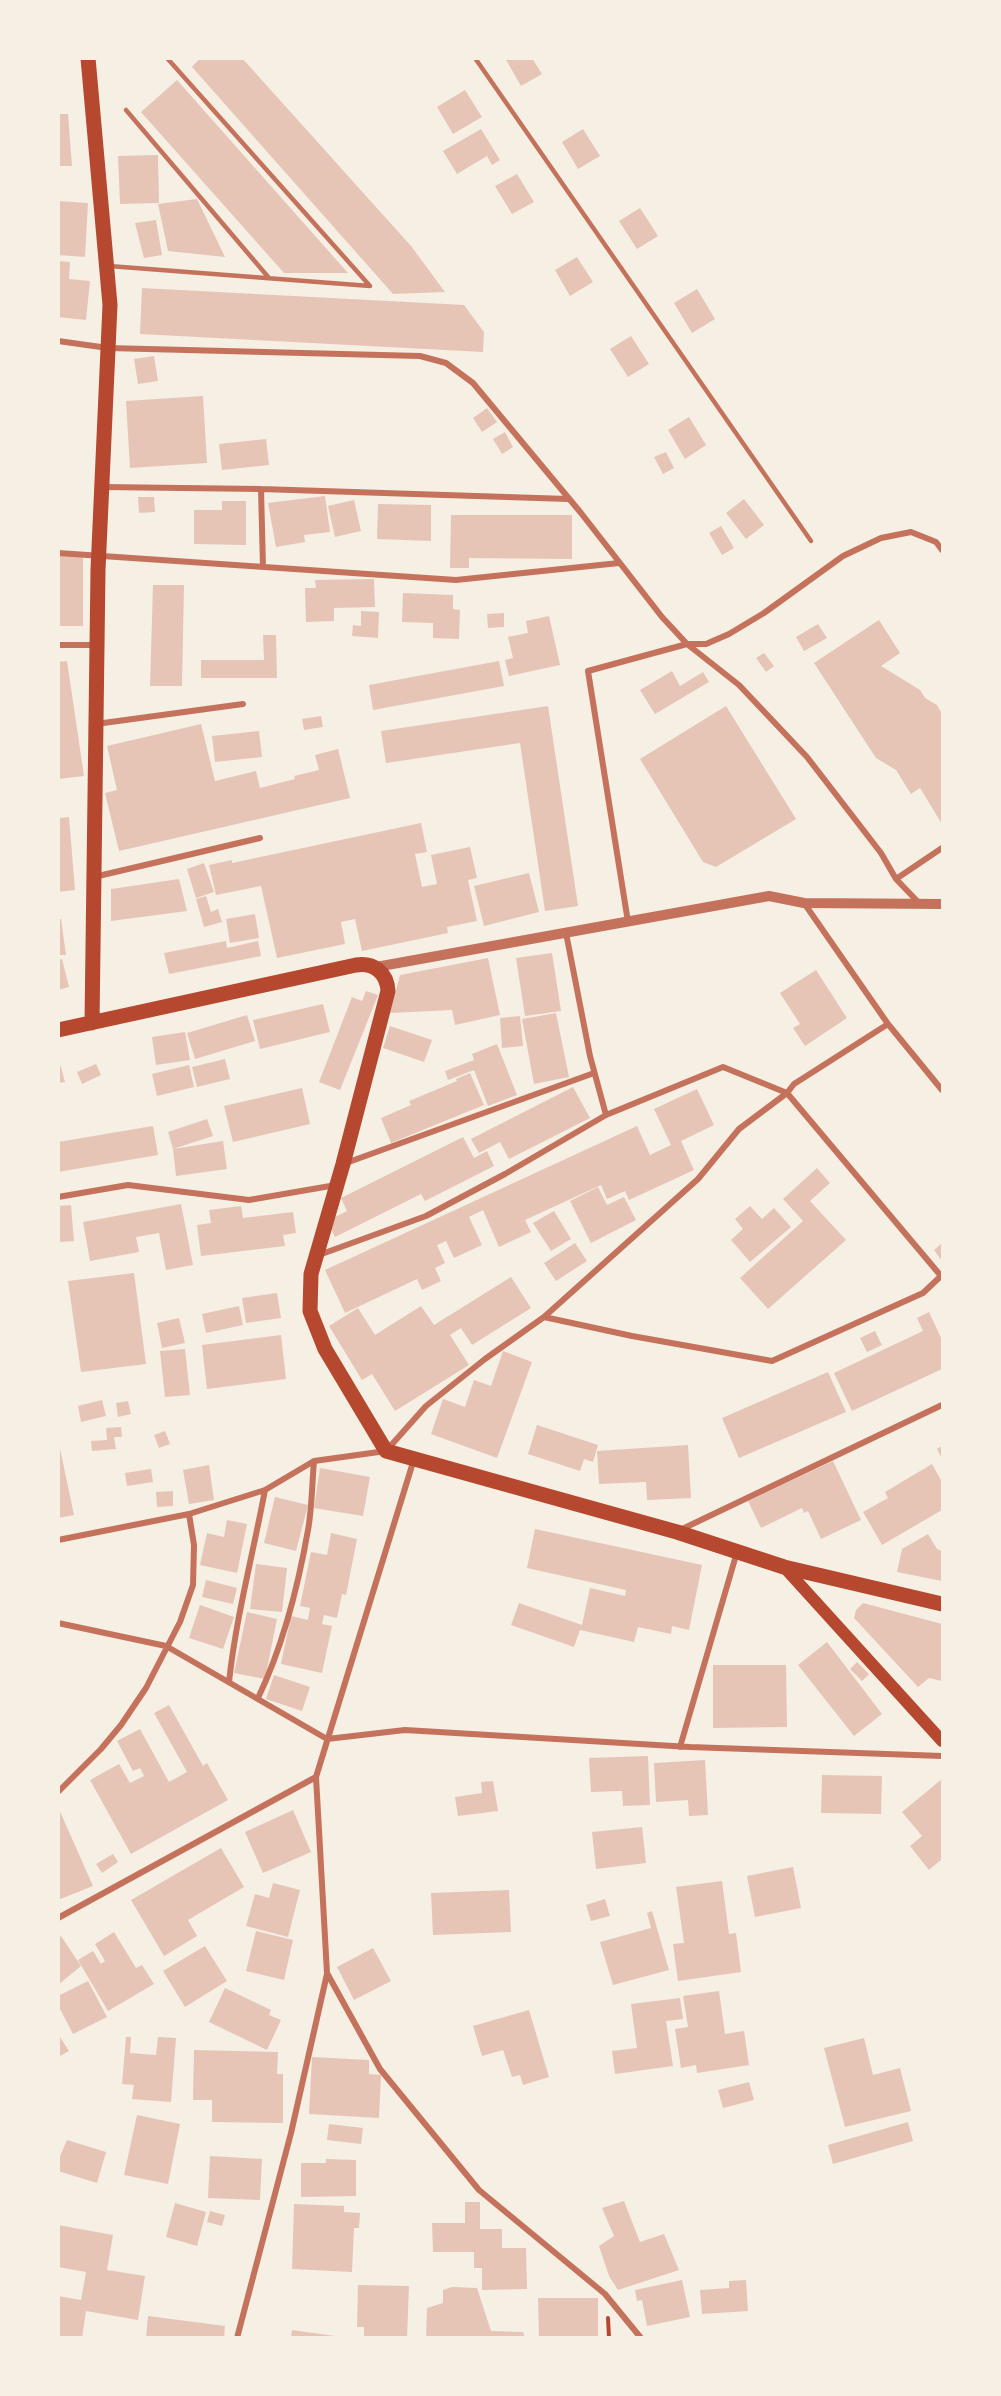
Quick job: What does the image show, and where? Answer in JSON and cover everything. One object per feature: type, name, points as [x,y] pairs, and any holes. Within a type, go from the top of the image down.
[{"type":"main road","points":[[88,58],[110,306],[99,556],[92,1023]]},
{"type":"main road","points":[[58,1029],[356,965],[370,965],[376,968],[386,977],[388,991],[343,1164],[311,1274],[310,1311],[325,1349],[386,1450],[677,1532],[784,1567],[942,1604]]},
{"type":"main road","points":[[784,1567],[942,1741]]},
{"type":"street","points":[[58,341],[108,348],[420,356],[446,363],[473,383],[662,617],[687,644],[739,685],[807,757],[881,854],[896,879],[919,903]]},
{"type":"street","points":[[102,487],[261,489],[568,499]]},
{"type":"street","points":[[261,489],[263,567]]},
{"type":"street","points":[[628,923],[588,671],[687,644],[706,644],[729,634],[764,613],[843,555],[881,538],[910,532],[936,542],[942,550]]},
{"type":"street","points":[[58,553],[456,580],[619,563]]},
{"type":"street","points":[[58,645],[97,645]]},
{"type":"street","points":[[96,725],[243,704]]},
{"type":"street","points":[[94,878],[260,838]]},
{"type":"street","points":[[896,879],[942,848]]},
{"type":"street","points":[[376,968],[769,896],[804,903],[942,904]]},
{"type":"street","points":[[804,903],[888,1024],[942,1090]]},
{"type":"street","points":[[566,933],[594,1073],[606,1115]]},
{"type":"street","points":[[58,1540],[189,1514],[264,1490],[314,1461],[386,1450],[426,1406],[485,1359],[544,1317],[698,1179],[739,1129],[794,1084],[888,1024]]},
{"type":"street","points":[[316,1256],[426,1215],[505,1174],[606,1115],[723,1067],[787,1092],[941,1276],[922,1293],[772,1361],[632,1336],[544,1317]]},
{"type":"street","points":[[343,1164],[594,1073]]},
{"type":"street","points":[[58,1197],[128,1185],[249,1200],[337,1184]]},
{"type":"street","points":[[677,1532],[942,1405]]},
{"type":"street","points":[[237,2337],[291,2133],[327,1973],[316,1776],[414,1458]]},
{"type":"street","points":[[258,1698],[275,1663],[293,1597],[309,1528],[314,1461]]},
{"type":"street","points":[[229,1682],[234,1635],[253,1556],[264,1490]]},
{"type":"street","points":[[58,1792],[101,1749],[121,1725],[146,1688],[180,1622],[193,1585],[194,1545],[189,1514]]},
{"type":"street","points":[[680,1747],[737,1551]]},
{"type":"street","points":[[58,1623],[166,1646],[327,1739],[405,1730],[680,1747],[942,1756]]},
{"type":"street","points":[[58,1918],[316,1776]]},
{"type":"street","points":[[327,1973],[380,2069],[479,2190],[605,2294],[640,2337]]},
{"type":"lane","points":[[106,266],[370,286],[167,58]]},
{"type":"lane","points":[[477,59],[811,541]]},
{"type":"lane","points":[[126,111],[269,279]]},
{"type":"building","points":[[200,58],[242,58],[411,246],[445,292],[393,294],[192,67]]},
{"type":"building","points":[[505,58],[532,58],[542,74],[521,86]]},
{"type":"building","points":[[177,80],[348,273],[284,273],[141,112]]},
{"type":"building","points":[[465,90],[482,117],[453,134],[437,107]]},
{"type":"building","points":[[58,114],[68,114],[72,166],[58,166]]},
{"type":"building","points":[[481,129],[500,160],[492,165],[487,156],[457,174],[443,151]]},
{"type":"building","points":[[583,129],[600,156],[578,169],[562,142]]},
{"type":"building","points":[[158,155],[159,203],[120,204],[118,156]]},
{"type":"building","points":[[517,174],[534,202],[512,214],[495,186]]},
{"type":"building","points":[[197,199],[225,257],[168,251],[158,204]]},
{"type":"building","points":[[58,201],[88,203],[85,257],[58,255]]},
{"type":"building","points":[[640,208],[658,236],[637,249],[619,221]]},
{"type":"building","points":[[156,220],[162,255],[144,258],[135,223]]},
{"type":"building","points":[[577,257],[593,282],[570,296],[555,270]]},
{"type":"building","points":[[58,261],[70,262],[69,279],[90,281],[86,320],[58,317]]},
{"type":"building","points":[[142,288],[464,305],[484,332],[483,352],[140,334]]},
{"type":"building","points":[[697,289],[715,319],[692,333],[674,303]]},
{"type":"building","points":[[631,336],[649,364],[628,377],[610,349]]},
{"type":"building","points":[[154,356],[158,381],[138,384],[134,359]]},
{"type":"building","points":[[203,396],[207,463],[130,468],[126,401]]},
{"type":"building","points":[[487,408],[497,422],[482,432],[473,418]]},
{"type":"building","points":[[689,417],[706,445],[685,459],[668,430]]},
{"type":"building","points":[[505,432],[513,447],[502,454],[493,439]]},
{"type":"building","points":[[266,439],[269,465],[222,470],[219,444]]},
{"type":"building","points":[[666,452],[674,468],[663,474],[654,457]]},
{"type":"building","points":[[325,496],[330,532],[304,535],[305,542],[276,547],[268,503]]},
{"type":"building","points":[[138,497],[154,497],[155,512],[139,513]]},
{"type":"building","points":[[744,499],[764,525],[746,539],[726,513]]},
{"type":"building","points":[[354,500],[361,531],[335,537],[328,506]]},
{"type":"building","points":[[222,501],[246,501],[246,545],[194,544],[194,510],[222,510]]},
{"type":"building","points":[[378,504],[431,505],[431,541],[377,539]]},
{"type":"building","points":[[451,515],[572,515],[572,559],[469,558],[469,568],[450,568]]},
{"type":"building","points":[[721,526],[734,548],[722,555],[709,533]]},
{"type":"building","points":[[58,556],[83,556],[83,626],[58,626]]},
{"type":"building","points":[[374,579],[375,607],[334,608],[334,621],[306,622],[305,588],[316,588],[315,580]]},
{"type":"building","points":[[153,585],[184,585],[182,686],[150,686]]},
{"type":"building","points":[[403,593],[453,595],[453,609],[460,610],[459,639],[433,638],[433,623],[402,622]]},
{"type":"building","points":[[361,611],[379,612],[378,638],[352,636],[353,625],[361,626]]},
{"type":"building","points":[[504,613],[504,627],[488,628],[487,614]]},
{"type":"building","points":[[549,616],[560,665],[509,676],[505,660],[513,658],[508,637],[528,633],[526,621]]},
{"type":"building","points":[[879,620],[900,653],[881,666],[920,690],[925,698],[937,705],[942,714],[942,824],[920,788],[911,794],[896,770],[876,758],[814,663]]},
{"type":"building","points":[[818,624],[827,638],[804,651],[796,637]]},
{"type":"building","points":[[263,635],[276,635],[277,678],[201,678],[201,660],[264,660]]},
{"type":"building","points":[[764,653],[774,666],[766,672],[756,658]]},
{"type":"building","points":[[67,661],[84,776],[58,779],[58,662]]},
{"type":"building","points":[[499,661],[504,686],[373,710],[369,685]]},
{"type":"building","points":[[672,671],[680,686],[703,672],[709,682],[655,714],[640,690]]},
{"type":"building","points":[[548,706],[578,906],[545,911],[520,743],[386,763],[381,731]]},
{"type":"building","points":[[726,706],[796,819],[716,867],[703,862],[640,759]]},
{"type":"building","points":[[321,716],[323,727],[304,730],[302,719]]},
{"type":"building","points":[[201,724],[215,781],[256,771],[260,788],[295,779],[294,776],[319,770],[315,755],[338,749],[350,798],[119,851],[105,793],[117,790],[107,746]]},
{"type":"building","points":[[259,731],[262,757],[215,762],[212,736]]},
{"type":"building","points":[[69,817],[75,890],[58,892],[60,818]]},
{"type":"building","points":[[421,823],[427,852],[415,854],[422,887],[437,884],[431,855],[470,847],[477,878],[468,880],[477,921],[447,927],[448,933],[362,951],[355,919],[341,922],[345,944],[277,958],[261,886],[216,895],[209,865],[232,860],[232,863]]},
{"type":"building","points":[[204,863],[214,892],[196,898],[187,869]]},
{"type":"building","points":[[529,873],[539,912],[484,926],[474,886]]},
{"type":"building","points":[[179,879],[187,911],[111,921],[111,889]]},
{"type":"building","points":[[206,896],[211,912],[218,909],[222,922],[204,927],[196,899]]},
{"type":"building","points":[[255,914],[259,938],[230,943],[226,919]]},
{"type":"building","points":[[58,919],[61,919],[66,955],[58,955]]},
{"type":"building","points":[[226,941],[227,948],[258,941],[261,956],[169,974],[164,953]]},
{"type":"building","points":[[552,953],[561,1011],[525,1016],[516,958]]},
{"type":"building","points":[[488,958],[500,1015],[455,1025],[452,1010],[390,1013],[400,975]]},
{"type":"building","points":[[62,959],[69,987],[58,990],[58,960]]},
{"type":"building","points":[[816,970],[847,1018],[805,1046],[793,1028],[800,1024],[780,993]]},
{"type":"building","points":[[366,991],[378,995],[340,1090],[319,1082],[352,997],[362,1001]]},
{"type":"building","points":[[323,1004],[330,1032],[260,1049],[253,1020]]},
{"type":"building","points":[[556,1013],[569,1077],[534,1084],[522,1019]]},
{"type":"building","points":[[247,1015],[255,1041],[195,1059],[187,1033]]},
{"type":"building","points":[[520,1016],[523,1046],[502,1048],[500,1018]]},
{"type":"building","points":[[390,1026],[432,1040],[424,1062],[383,1048]]},
{"type":"building","points":[[185,1032],[190,1060],[156,1065],[152,1037]]},
{"type":"building","points":[[497,1044],[517,1095],[488,1106],[474,1070],[448,1080],[445,1071],[474,1060],[472,1054]]},
{"type":"building","points":[[58,1057],[65,1082],[58,1083]]},
{"type":"building","points":[[225,1059],[230,1079],[197,1087],[192,1067]]},
{"type":"building","points":[[96,1064],[101,1075],[82,1084],[77,1072]]},
{"type":"building","points":[[189,1065],[194,1087],[157,1096],[152,1074]]},
{"type":"building","points":[[470,1073],[484,1105],[391,1143],[381,1118],[411,1105],[409,1101],[457,1081],[456,1079]]},
{"type":"building","points":[[573,1087],[590,1118],[509,1159],[500,1142],[479,1153],[471,1139]]},
{"type":"building","points":[[302,1088],[310,1124],[233,1142],[224,1106]]},
{"type":"building","points":[[697,1089],[714,1125],[681,1141],[694,1170],[629,1200],[625,1191],[607,1199],[601,1185],[525,1220],[531,1232],[499,1247],[483,1210],[469,1217],[482,1245],[454,1258],[446,1241],[437,1245],[445,1263],[435,1268],[441,1281],[422,1290],[417,1279],[345,1313],[325,1270],[637,1126],[650,1155],[671,1145],[654,1109]]},
{"type":"building","points":[[207,1119],[213,1136],[173,1149],[168,1132]]},
{"type":"building","points":[[153,1126],[158,1155],[58,1172],[58,1142]]},
{"type":"building","points":[[463,1137],[474,1158],[487,1151],[494,1166],[425,1201],[421,1194],[335,1237],[327,1221],[347,1211],[341,1198]]},
{"type":"building","points":[[223,1141],[227,1169],[176,1176],[173,1149]]},
{"type":"building","points":[[817,1168],[830,1183],[810,1201],[846,1240],[768,1309],[740,1278],[803,1221],[783,1199]]},
{"type":"building","points":[[598,1187],[607,1205],[624,1197],[636,1220],[591,1243],[570,1201]]},
{"type":"building","points":[[181,1204],[193,1265],[166,1270],[159,1233],[136,1237],[139,1252],[90,1261],[83,1222]]},
{"type":"building","points":[[71,1205],[74,1241],[58,1242],[58,1206]]},
{"type":"building","points":[[241,1206],[243,1218],[293,1212],[296,1233],[283,1235],[285,1246],[201,1256],[197,1225],[211,1223],[209,1210]]},
{"type":"building","points":[[750,1206],[762,1219],[774,1208],[791,1227],[750,1262],[731,1240],[743,1229],[735,1219]]},
{"type":"building","points":[[554,1211],[571,1239],[551,1251],[533,1223]]},
{"type":"building","points":[[575,1243],[587,1261],[556,1281],[544,1263]]},
{"type":"building","points":[[942,1243],[942,1261],[934,1250]]},
{"type":"building","points":[[134,1273],[146,1364],[81,1372],[68,1281]]},
{"type":"building","points":[[511,1277],[531,1308],[472,1345],[461,1328],[450,1335],[469,1365],[395,1411],[372,1374],[362,1380],[329,1326],[358,1308],[375,1335],[421,1306],[434,1325]]},
{"type":"building","points":[[277,1293],[281,1318],[246,1323],[242,1298]]},
{"type":"building","points":[[239,1306],[243,1325],[206,1333],[202,1314]]},
{"type":"building","points":[[929,1312],[942,1340],[942,1369],[852,1411],[834,1373],[923,1331],[917,1318]]},
{"type":"building","points":[[179,1318],[185,1343],[162,1348],[157,1323]]},
{"type":"building","points":[[875,1331],[882,1345],[867,1352],[860,1338]]},
{"type":"building","points":[[281,1335],[286,1379],[207,1389],[202,1345]]},
{"type":"building","points":[[185,1349],[190,1395],[165,1397],[160,1351]]},
{"type":"building","points":[[503,1351],[532,1362],[497,1458],[431,1434],[443,1399],[465,1407],[474,1380],[491,1386]]},
{"type":"building","points":[[828,1372],[846,1412],[739,1458],[722,1418]]},
{"type":"building","points":[[102,1400],[106,1416],[81,1422],[78,1406]]},
{"type":"building","points":[[128,1401],[131,1414],[118,1417],[116,1403]]},
{"type":"building","points":[[537,1425],[598,1445],[593,1462],[584,1459],[580,1471],[528,1454]]},
{"type":"building","points":[[121,1427],[122,1437],[114,1437],[116,1449],[92,1451],[91,1441],[107,1440],[106,1428]]},
{"type":"building","points":[[165,1431],[170,1444],[159,1448],[154,1435]]},
{"type":"building","points":[[58,1439],[74,1515],[58,1518]]},
{"type":"building","points":[[688,1445],[691,1498],[647,1500],[646,1482],[599,1484],[597,1451]]},
{"type":"building","points":[[942,1446],[942,1459],[937,1449]]},
{"type":"building","points":[[833,1461],[861,1520],[821,1539],[808,1511],[804,1513],[802,1508],[761,1528],[748,1501]]},
{"type":"building","points":[[932,1464],[942,1482],[942,1510],[882,1545],[863,1512],[888,1498],[885,1492]]},
{"type":"building","points":[[209,1465],[214,1500],[189,1504],[183,1470]]},
{"type":"building","points":[[320,1468],[370,1477],[363,1516],[314,1508]]},
{"type":"building","points":[[151,1469],[153,1482],[127,1486],[125,1473]]},
{"type":"building","points":[[173,1491],[173,1506],[157,1507],[156,1492]]},
{"type":"building","points":[[275,1497],[308,1505],[296,1551],[264,1543]]},
{"type":"building","points":[[227,1520],[247,1524],[237,1573],[200,1565],[207,1533],[224,1537]]},
{"type":"building","points":[[535,1529],[702,1565],[689,1630],[672,1626],[671,1634],[638,1627],[634,1642],[580,1630],[574,1647],[511,1625],[519,1603],[582,1625],[590,1588],[625,1596],[626,1590],[527,1568]]},
{"type":"building","points":[[331,1533],[357,1539],[346,1595],[342,1594],[337,1618],[324,1615],[322,1624],[332,1626],[322,1673],[281,1664],[291,1616],[308,1620],[310,1608],[300,1606],[311,1552],[327,1555]]},
{"type":"building","points":[[928,1534],[937,1549],[942,1551],[942,1581],[897,1572],[902,1549]]},
{"type":"building","points":[[256,1564],[287,1568],[282,1612],[250,1609]]},
{"type":"building","points":[[206,1580],[237,1588],[233,1604],[202,1597]]},
{"type":"building","points":[[863,1603],[942,1624],[942,1681],[929,1678],[918,1687],[854,1618],[856,1610]]},
{"type":"building","points":[[200,1605],[234,1617],[223,1649],[189,1638]]},
{"type":"building","points":[[247,1612],[277,1619],[265,1679],[234,1673]]},
{"type":"building","points":[[827,1642],[882,1714],[854,1736],[798,1665]]},
{"type":"building","points":[[857,1662],[869,1674],[862,1681],[850,1669]]},
{"type":"building","points":[[713,1665],[786,1665],[787,1727],[713,1728]]},
{"type":"building","points":[[274,1675],[310,1687],[302,1711],[266,1699]]},
{"type":"building","points":[[169,1705],[203,1766],[207,1763],[228,1800],[131,1854],[90,1780],[119,1764],[130,1783],[144,1776],[140,1768],[133,1771],[117,1741],[140,1729],[169,1782],[187,1772],[154,1713]]},
{"type":"building","points":[[648,1756],[650,1805],[623,1806],[622,1791],[591,1792],[589,1758]]},
{"type":"building","points":[[705,1760],[708,1815],[689,1816],[688,1800],[656,1802],[654,1763]]},
{"type":"building","points":[[822,1775],[882,1776],[881,1814],[821,1813]]},
{"type":"building","points":[[942,1779],[942,1859],[929,1870],[910,1846],[922,1836],[902,1812]]},
{"type":"building","points":[[493,1781],[498,1811],[458,1816],[455,1797],[482,1793],[481,1782]]},
{"type":"building","points":[[58,1807],[93,1886],[58,1900]]},
{"type":"building","points":[[293,1810],[311,1852],[263,1873],[245,1832]]},
{"type":"building","points":[[642,1827],[646,1863],[596,1869],[592,1832]]},
{"type":"building","points":[[221,1848],[244,1887],[188,1920],[197,1936],[164,1956],[131,1900]]},
{"type":"building","points":[[113,1854],[118,1862],[102,1873],[96,1864]]},
{"type":"building","points":[[793,1867],[801,1908],[755,1917],[747,1876]]},
{"type":"building","points":[[722,1881],[729,1934],[736,1933],[741,1972],[678,1981],[673,1944],[684,1943],[676,1887]]},
{"type":"building","points":[[273,1883],[300,1890],[288,1937],[246,1926],[255,1894],[269,1898]]},
{"type":"building","points":[[509,1890],[511,1932],[433,1935],[431,1893]]},
{"type":"building","points":[[605,1899],[610,1916],[591,1921],[586,1905]]},
{"type":"building","points":[[652,1911],[669,1970],[613,1985],[600,1942],[651,1928],[647,1913]]},
{"type":"building","points":[[256,1931],[293,1940],[284,1980],[246,1971]]},
{"type":"building","points":[[114,1932],[136,1968],[142,1965],[154,1984],[108,2011],[78,1960],[93,1951],[101,1964],[105,1961],[95,1944]]},
{"type":"building","points":[[61,1936],[81,1966],[58,1985],[58,1938]]},
{"type":"building","points":[[205,1946],[227,1981],[185,2007],[163,1971]]},
{"type":"building","points":[[373,1948],[391,1981],[354,2000],[337,1967]]},
{"type":"building","points":[[88,1981],[107,2017],[73,2034],[58,2005],[58,1996]]},
{"type":"building","points":[[225,1988],[271,2010],[269,2015],[281,2020],[267,2050],[209,2022]]},
{"type":"building","points":[[719,1991],[725,2034],[744,2031],[749,2065],[697,2073],[696,2065],[681,2068],[675,2029],[688,2027],[683,1996]]},
{"type":"building","points":[[680,1998],[683,2019],[666,2021],[673,2066],[615,2074],[612,2051],[637,2048],[631,2004]]},
{"type":"building","points":[[529,2010],[549,2077],[523,2085],[520,2075],[512,2077],[503,2050],[482,2056],[473,2026]]},
{"type":"building","points":[[58,2034],[69,2051],[58,2057]]},
{"type":"building","points":[[126,2037],[131,2037],[130,2053],[156,2055],[158,2037],[176,2038],[171,2102],[132,2099],[134,2085],[122,2084]]},
{"type":"building","points":[[864,2038],[873,2075],[900,2068],[911,2111],[845,2127],[824,2048]]},
{"type":"building","points":[[194,2050],[278,2052],[277,2074],[283,2074],[283,2123],[212,2122],[212,2100],[193,2100]]},
{"type":"building","points":[[312,2057],[369,2060],[369,2074],[381,2075],[379,2118],[309,2114]]},
{"type":"building","points":[[749,2082],[754,2100],[723,2108],[718,2090]]},
{"type":"building","points":[[137,2115],[180,2124],[168,2184],[124,2175]]},
{"type":"building","points":[[908,2122],[913,2141],[833,2164],[828,2145]]},
{"type":"building","points":[[329,2124],[363,2128],[361,2144],[327,2140]]},
{"type":"building","points":[[67,2140],[106,2152],[97,2183],[58,2171],[58,2161]]},
{"type":"building","points":[[210,2156],[262,2159],[260,2200],[208,2198]]},
{"type":"building","points":[[326,2159],[356,2160],[356,2196],[301,2197],[301,2163],[326,2163]]},
{"type":"building","points":[[624,2201],[640,2242],[664,2234],[679,2270],[618,2290],[609,2276],[599,2246],[614,2236],[602,2208]]},
{"type":"building","points":[[465,2202],[480,2202],[480,2229],[502,2229],[502,2248],[526,2248],[527,2289],[482,2290],[482,2268],[474,2268],[474,2252],[433,2252],[432,2223],[465,2223]]},
{"type":"building","points":[[175,2203],[206,2212],[197,2246],[166,2237]]},
{"type":"building","points":[[294,2204],[344,2206],[344,2212],[360,2213],[359,2228],[354,2228],[352,2272],[292,2269]]},
{"type":"building","points":[[210,2211],[225,2215],[222,2226],[207,2222]]},
{"type":"building","points":[[58,2225],[113,2235],[107,2270],[145,2276],[138,2320],[86,2311],[82,2338],[58,2338],[58,2296],[81,2300],[86,2272],[58,2267]]},
{"type":"building","points":[[682,2280],[690,2317],[647,2326],[642,2300],[637,2301],[635,2290]]},
{"type":"building","points":[[746,2280],[748,2311],[702,2314],[700,2290],[729,2288],[729,2281]]},
{"type":"building","points":[[358,2285],[409,2286],[407,2338],[364,2338],[364,2327],[357,2327]]},
{"type":"building","points":[[452,2287],[477,2288],[491,2331],[523,2332],[525,2338],[426,2338],[427,2308],[443,2303],[443,2290]]},
{"type":"building","points":[[538,2298],[598,2298],[598,2338],[539,2338]]},
{"type":"building","points":[[148,2316],[225,2326],[224,2338],[146,2338]]},
{"type":"building","points":[[292,2330],[335,2336],[335,2338],[291,2338]]}]
